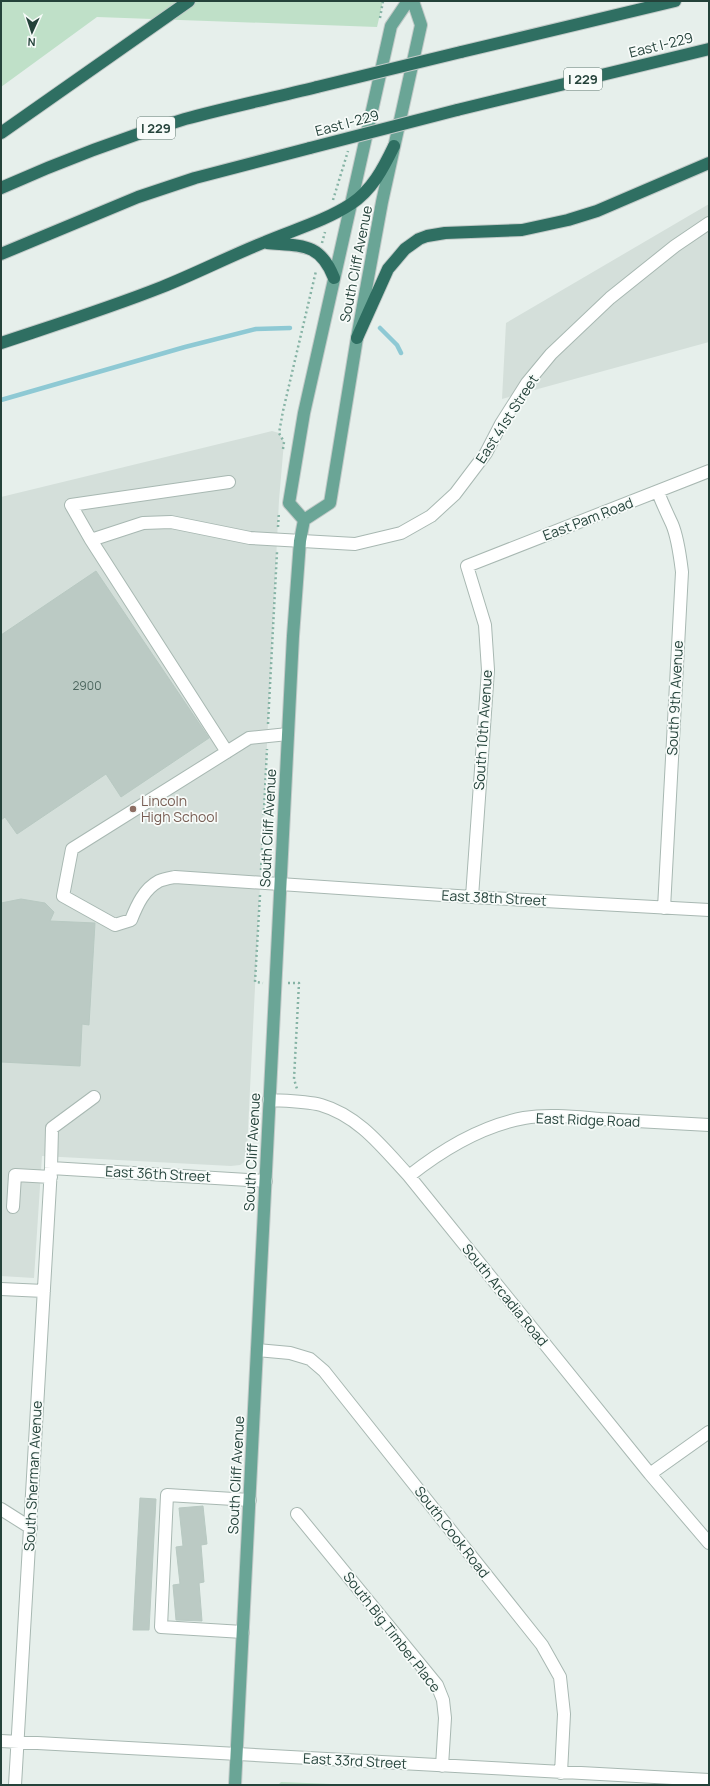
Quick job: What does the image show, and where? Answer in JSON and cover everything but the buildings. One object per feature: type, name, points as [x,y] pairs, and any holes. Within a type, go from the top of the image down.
[{"type":"highway","points":[[1,133],[189,1]]},
{"type":"highway","name":"I 229","points":[[1,188],[82,154],[134,135],[187,119],[675,1]]},
{"type":"highway","name":"East I-229","points":[[1,254],[145,195],[195,178],[457,110],[709,49]]},
{"type":"highway","points":[[1,343],[66,322],[162,287],[263,242],[329,216],[351,204],[368,189],[376,180],[394,146]]},
{"type":"highway","points":[[357,338],[388,269],[405,249],[419,239],[445,233],[522,230],[568,220],[597,211],[709,163]]},
{"type":"highway","points":[[263,242],[312,249],[324,258],[329,265],[334,278]]},
{"type":"main road","name":"South Cliff Avenue","points":[[304,520],[289,503],[304,413],[391,26],[408,1]]},
{"type":"main road","name":"South Cliff Avenue","points":[[235,1785],[280,884],[293,636],[300,541],[304,520],[330,503],[357,338],[394,146],[421,25],[413,1]]},
{"type":"street","name":"East 41st Street","points":[[91,540],[143,523],[171,522],[250,538],[355,544],[402,533],[431,516],[456,494],[486,453],[501,424],[528,383],[552,354],[610,298],[675,246],[709,223]]},
{"type":"street","name":"East Pam Road","points":[[467,566],[709,471]]},
{"type":"street","points":[[229,482],[71,504],[91,540],[227,752],[248,738],[288,734]]},
{"type":"street","name":"South 9th Avenue","points":[[658,492],[666,514],[672,524],[680,554],[682,572],[664,908]]},
{"type":"street","name":"South 10th Avenue","points":[[467,566],[485,625],[488,670],[472,897]]},
{"type":"street","name":"East 38th Street","points":[[227,752],[72,849],[63,896],[115,925],[131,920],[138,901],[159,881],[175,877],[472,897],[709,910]]},
{"type":"street","name":"South Sherman Avenue","points":[[15,1785],[16,1742],[31,1528],[51,1172],[52,1128],[94,1097]]},
{"type":"street","name":"South Arcadia Road","points":[[269,1100],[321,1105],[349,1118],[368,1132],[409,1176],[650,1474],[709,1543]]},
{"type":"street","name":"East Ridge Road","points":[[409,1176],[435,1155],[464,1139],[490,1128],[525,1118],[559,1116],[709,1125]]},
{"type":"street","name":"East 36th Street","points":[[13,1207],[15,1175],[51,1172],[266,1181]]},
{"type":"street","points":[[1,1289],[44,1291]]},
{"type":"street","name":"South Cook Road","points":[[257,1350],[290,1353],[310,1359],[324,1371],[542,1645],[560,1677],[564,1714],[562,1773]]},
{"type":"street","points":[[650,1474],[709,1432]]},
{"type":"street","points":[[243,1632],[161,1627],[167,1495],[250,1500]]},
{"type":"street","points":[[1,1509],[31,1528]]},
{"type":"street","name":"South Big Timber Place","points":[[297,1514],[437,1684],[443,1700],[445,1718],[442,1766]]},
{"type":"street","name":"East 33rd Street","points":[[1,1741],[709,1780]]},
{"type":"path","points":[[379,21],[383,1]]},
{"type":"path","points":[[279,433],[284,442],[283,457]]},
{"type":"path","points":[[279,508],[255,982],[299,983],[294,1079],[298,1090],[293,1102]]},
{"type":"shaded area","points":[[709,204],[709,342],[502,399],[506,323]]},
{"type":"shaded area","name":"Lincoln High School","points":[[272,431],[279,433],[284,442],[279,500],[247,1150],[244,1162],[240,1165],[231,1166],[42,1156],[34,1278],[1,1276],[1,497]]},
{"type":"green space","points":[[1,1],[383,1],[377,27],[97,17],[1,87]]},
{"type":"green space","points":[[281,1782],[357,1785],[278,1785]]},
{"type":"waterway","points":[[1,400],[185,347],[256,329],[290,328]]},
{"type":"waterway","points":[[380,328],[397,345],[401,353]]},
{"type":"place","name":"Lincoln High School","points":[[133,809]]}]
